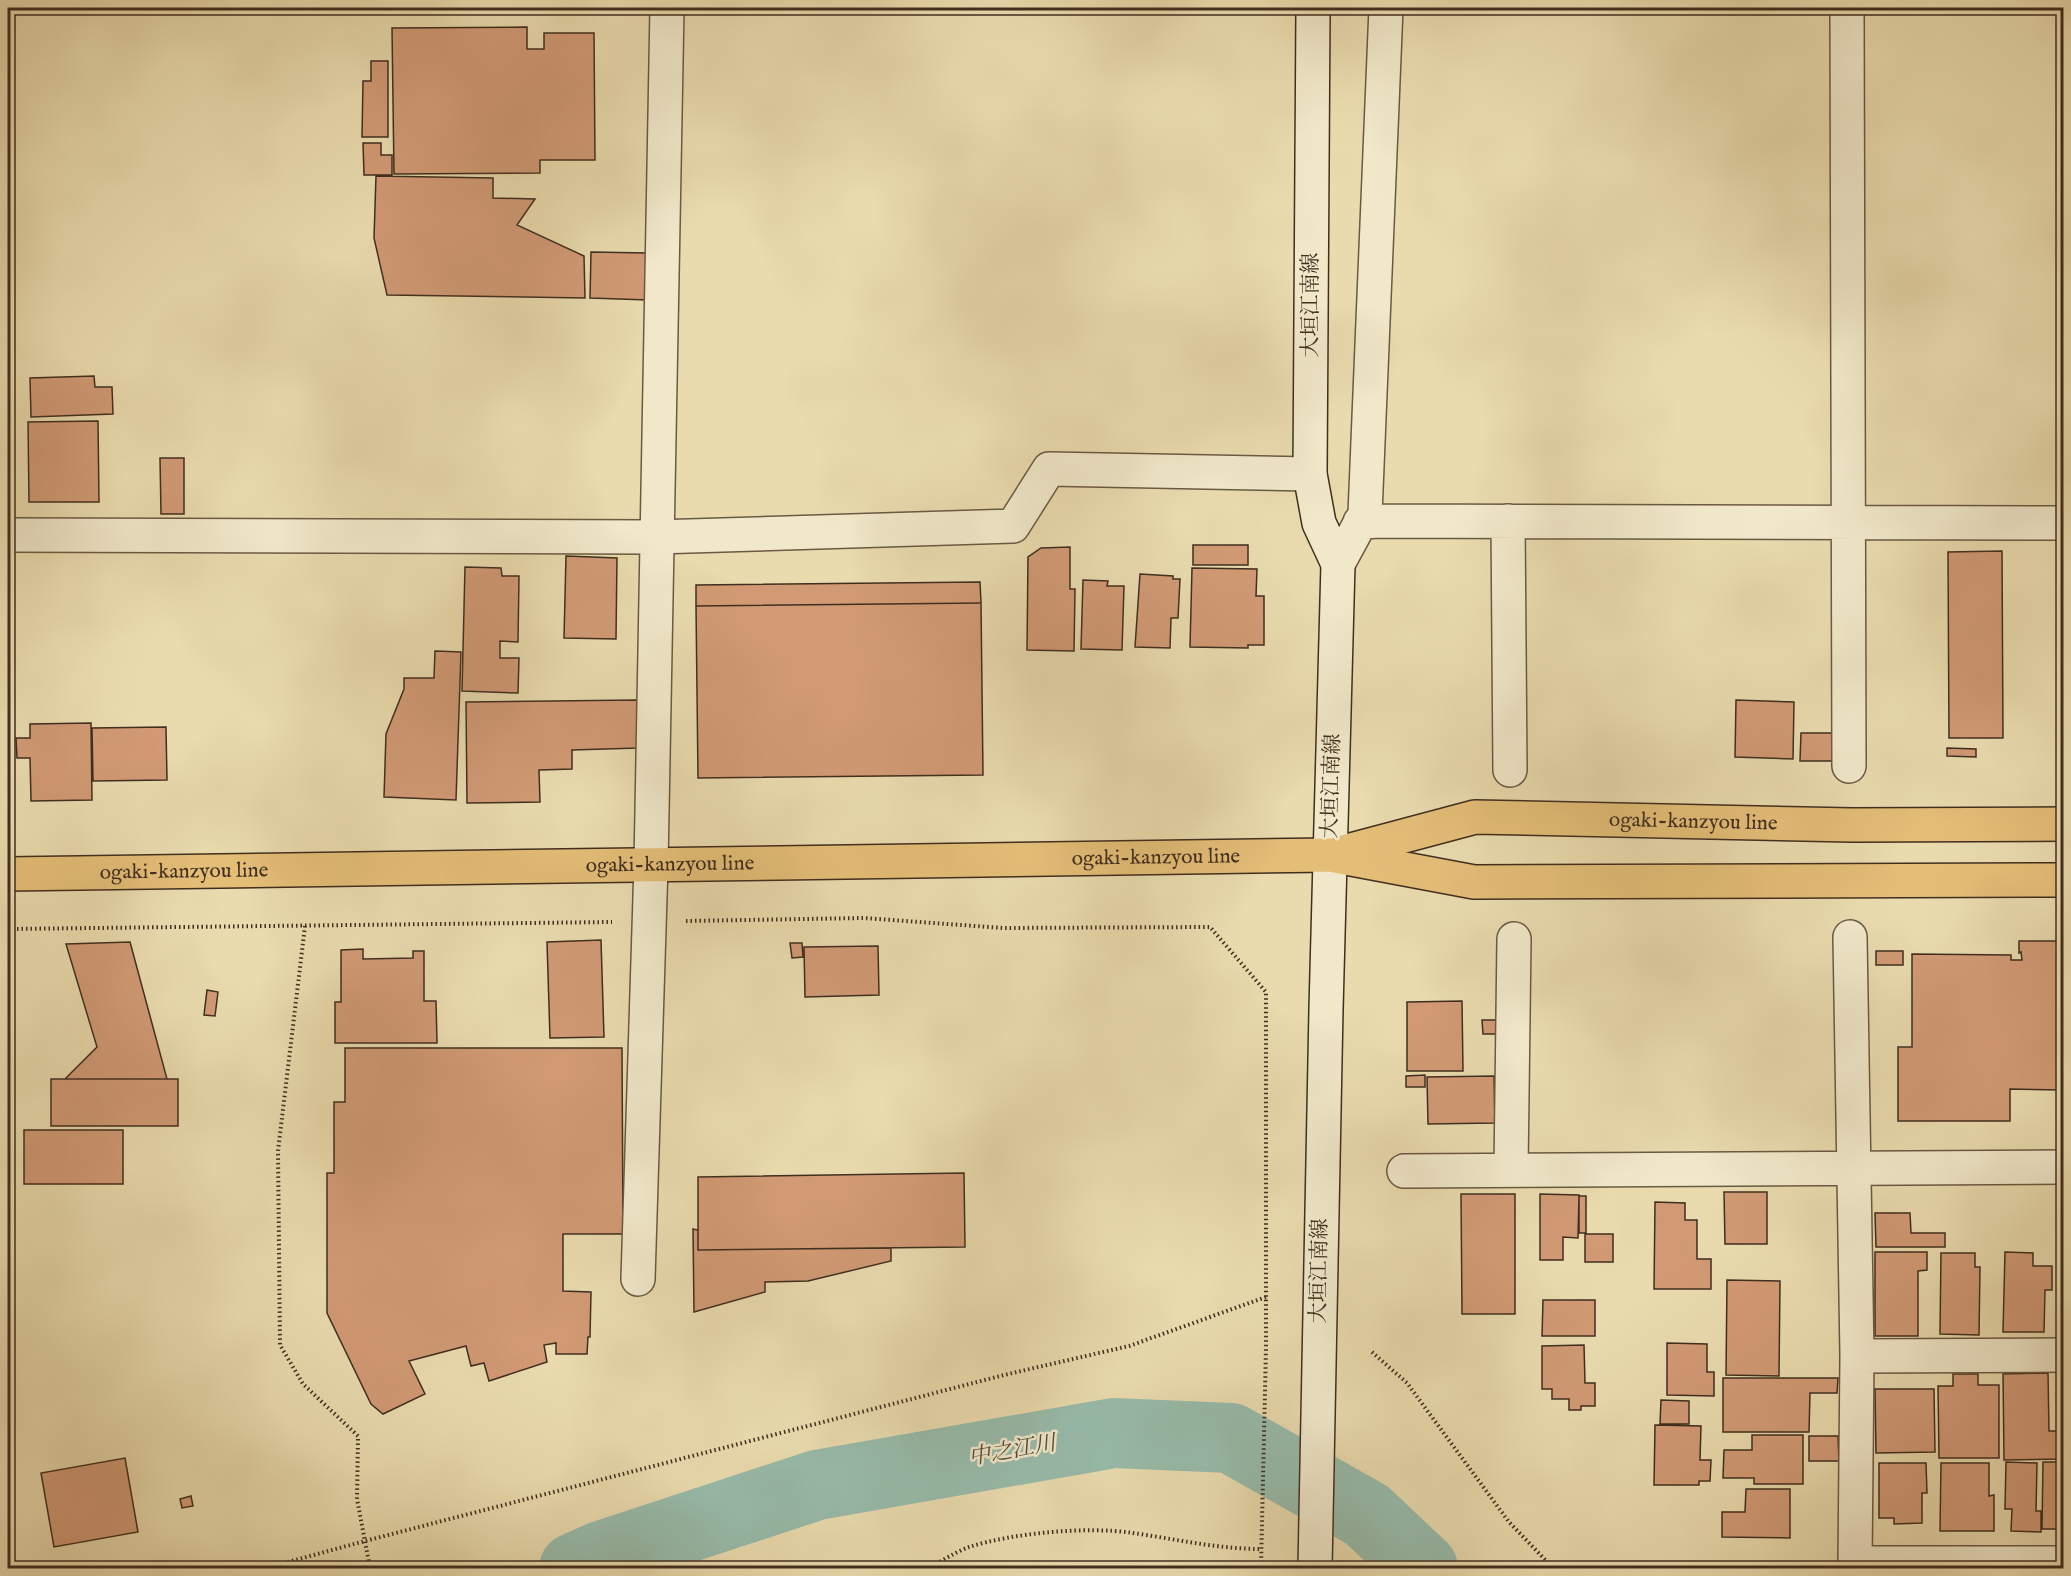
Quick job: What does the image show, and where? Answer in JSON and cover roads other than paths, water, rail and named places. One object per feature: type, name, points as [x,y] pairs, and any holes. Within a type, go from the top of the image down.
[{"type":"main road","name":"ogaki-kanzyou line","points":[[1330,855],[1475,817],[1852,825],[2064,824]]},
{"type":"main road","name":"ogaki-kanzyou line","points":[[8,874],[1330,855],[1474,882],[2064,880]]},
{"type":"street","points":[[638,1279],[650,921],[668,8]]},
{"type":"street","name":"大垣江南線","points":[[1313,8],[1310,474],[1319,523],[1338,564],[1315,1569]]},
{"type":"street","points":[[1338,564],[1365,514],[1386,8]]},
{"type":"street","points":[[1847,8],[1849,766]]},
{"type":"street","points":[[8,535],[656,537],[1013,526],[1049,469],[1310,474]]},
{"type":"street","points":[[1508,521],[1510,770]]},
{"type":"street","points":[[1360,522],[2064,523]]},
{"type":"street","points":[[1850,937],[1857,1356],[1855,1563],[2064,1563]]},
{"type":"street","points":[[1511,1170],[1514,939]]},
{"type":"street","points":[[1404,1171],[2064,1167]]},
{"type":"street","points":[[1857,1356],[2064,1355]]},
{"type":"waterway","name":"中之江川","points":[[574,1568],[601,1556],[817,1485],[1114,1433],[1231,1438],[1367,1515],[1423,1568]]}]
